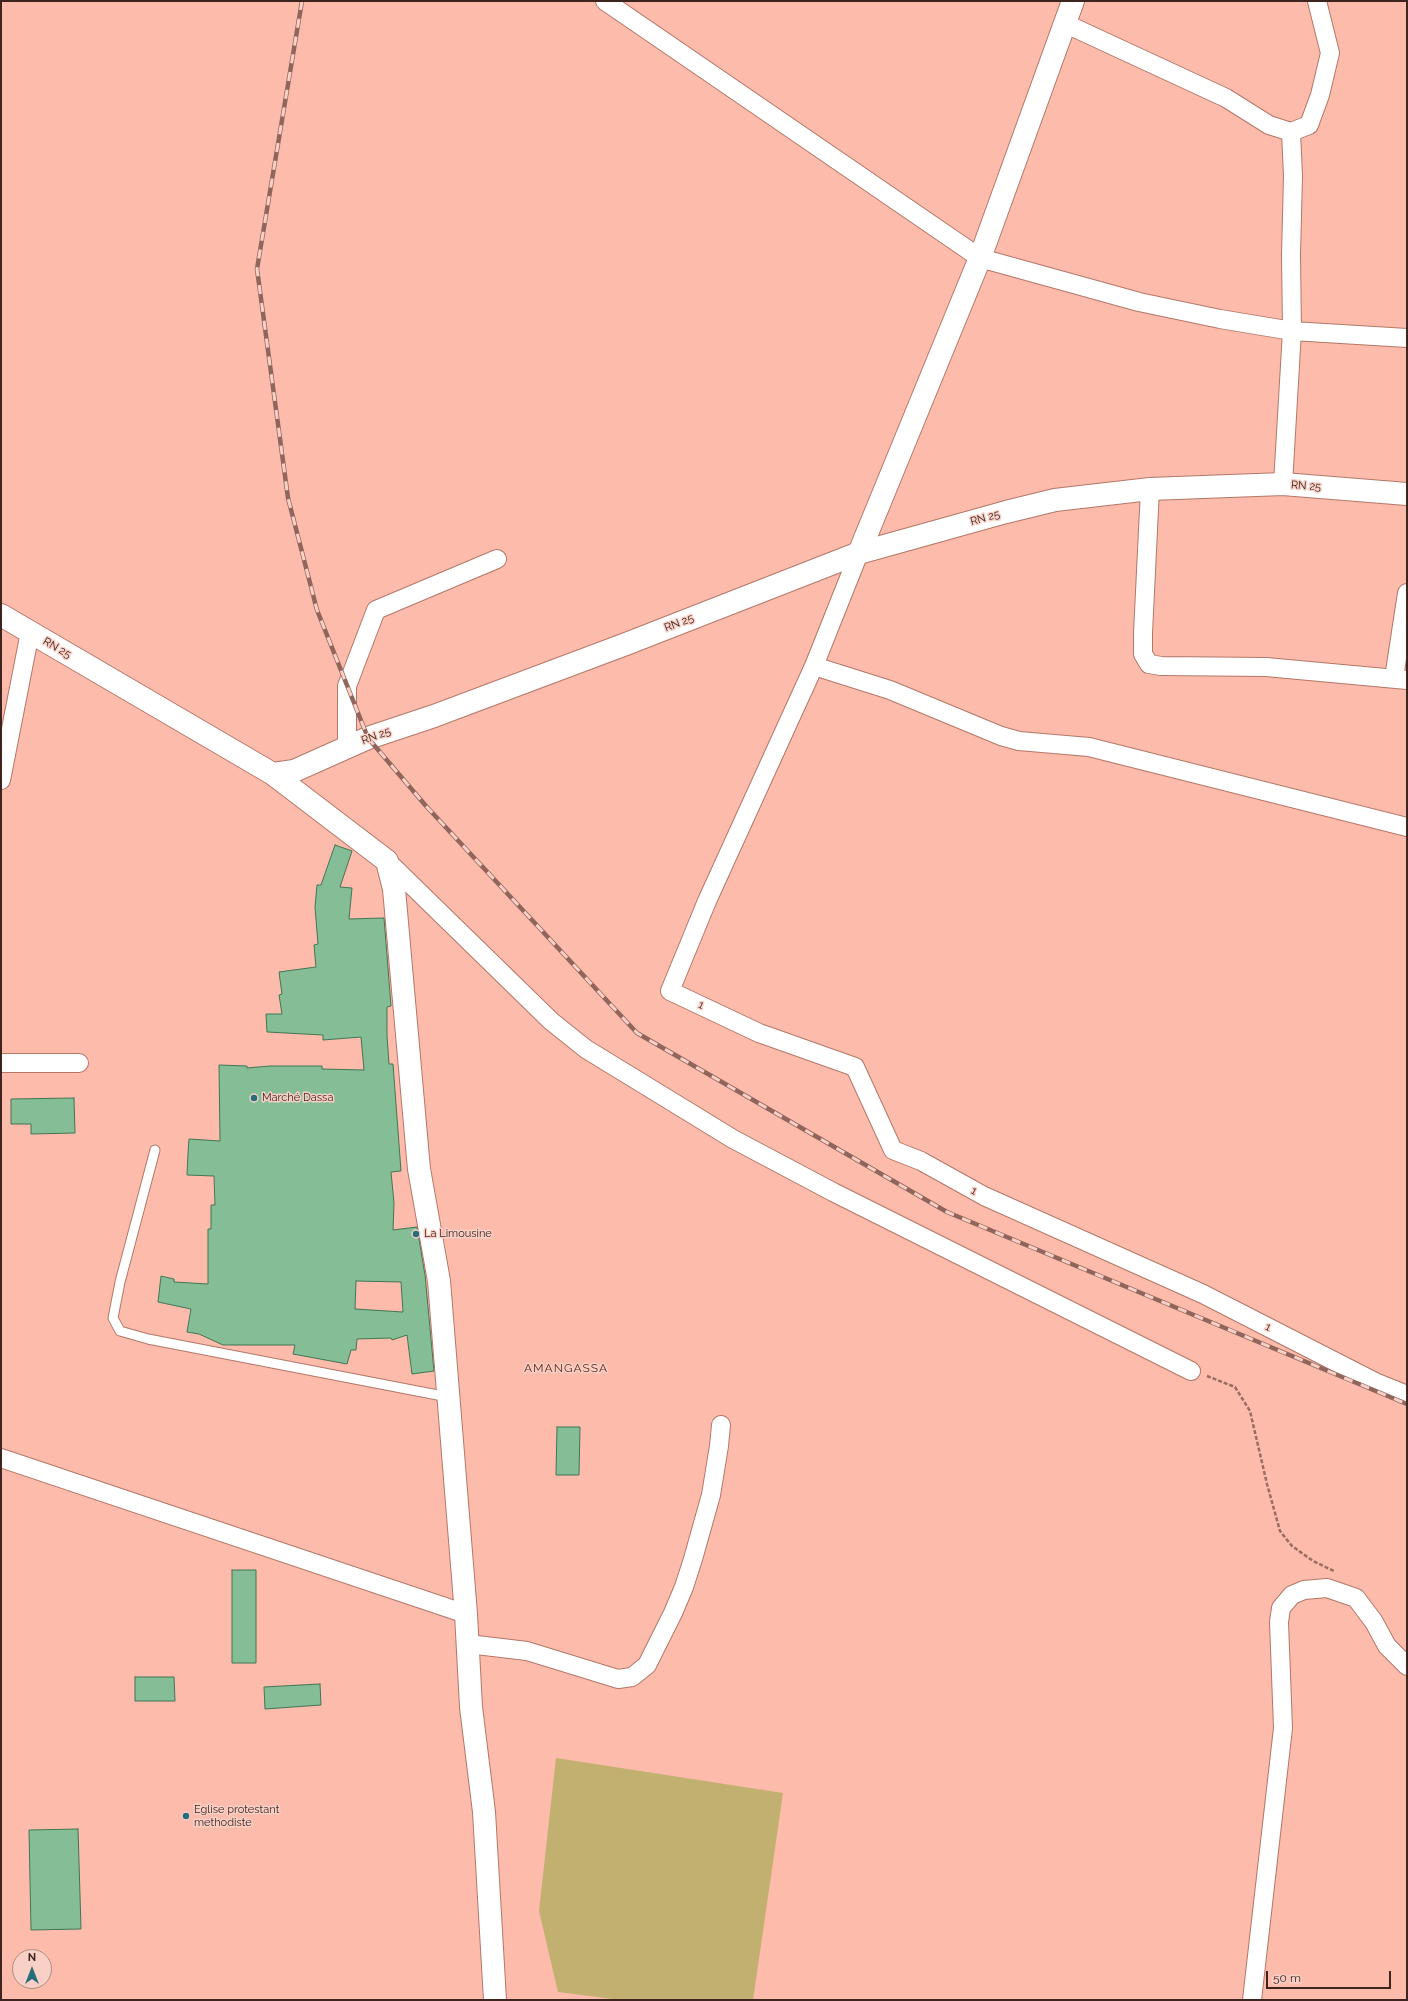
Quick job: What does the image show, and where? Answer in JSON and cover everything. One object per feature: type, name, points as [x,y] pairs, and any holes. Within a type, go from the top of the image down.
[{"type":"main road","points":[[859,553],[980,258],[1073,1]]},
{"type":"main road","name":"RN 25","points":[[1,615],[273,774],[294,771],[368,738],[434,716],[626,644],[859,553],[1006,512],[1056,500],[1150,489],[1283,484],[1407,494]]},
{"type":"main road","points":[[273,774],[387,861],[394,889],[419,1169],[439,1281],[466,1614],[471,1707],[484,1812],[498,1996]]},
{"type":"street","points":[[605,1],[980,258],[1139,302],[1220,319],[1292,331],[1407,338]]},
{"type":"street","points":[[1064,23],[1226,98],[1269,125],[1291,132],[1309,125],[1320,95],[1330,53],[1317,1]]},
{"type":"street","points":[[1283,484],[1292,331],[1291,255],[1293,176],[1291,132]]},
{"type":"street","points":[[1150,489],[1143,633],[1143,654],[1149,664],[1161,666],[1266,667],[1400,679],[1407,593]]},
{"type":"street","points":[[859,553],[814,666],[890,690],[1013,739],[1088,747],[1407,827]]},
{"type":"street","points":[[347,747],[347,686],[376,610],[497,559]]},
{"type":"street","points":[[1,780],[30,632]]},
{"type":"street","name":"1","points":[[814,666],[707,901],[670,991],[759,1033],[855,1067],[893,1150],[920,1161],[984,1196],[1203,1294],[1375,1382],[1407,1395]]},
{"type":"street","points":[[387,861],[551,1021],[586,1049],[733,1139],[833,1192],[1191,1371]]},
{"type":"street","points":[[1,1063],[79,1063]]},
{"type":"street","points":[[468,1644],[527,1651],[618,1679],[632,1677],[647,1665],[673,1613],[684,1587],[693,1559],[711,1495],[720,1446],[721,1425]]},
{"type":"street","points":[[1,1458],[466,1614]]},
{"type":"street","points":[[1252,2000],[1283,1728],[1279,1622],[1281,1608],[1292,1595],[1304,1590],[1327,1588],[1356,1598],[1374,1622],[1387,1646],[1407,1666]]},
{"type":"lane","points":[[155,1150],[120,1282],[113,1318],[120,1331],[148,1339],[448,1397]]},
{"type":"path","points":[[1191,1371],[1235,1387],[1250,1411],[1267,1484],[1280,1531],[1292,1546],[1314,1561],[1332,1569],[1337,1574]]},
{"type":"shaded area","points":[[556,1758],[783,1793],[753,2000],[621,2000],[558,1992],[539,1911]]},
{"type":"building","points":[[335,845],[352,851],[340,887],[352,888],[349,919],[384,918],[391,1006],[387,1007],[387,1036],[389,1064],[393,1064],[401,1171],[391,1172],[394,1203],[393,1230],[417,1227],[425,1275],[434,1371],[412,1374],[407,1335],[392,1340],[391,1338],[357,1339],[356,1350],[351,1350],[347,1364],[293,1354],[295,1345],[223,1345],[199,1334],[187,1332],[191,1309],[158,1302],[161,1276],[174,1279],[174,1282],[208,1284],[208,1229],[211,1229],[211,1205],[215,1205],[214,1176],[187,1175],[188,1153],[189,1139],[220,1141],[219,1065],[247,1066],[247,1068],[270,1066],[322,1066],[322,1069],[364,1070],[361,1037],[323,1040],[323,1035],[267,1032],[266,1014],[282,1014],[279,995],[282,994],[279,972],[316,967],[314,945],[318,944],[315,907],[317,885],[321,885]],"holes":[[[356,1281],[401,1282],[403,1312],[355,1309]]]},
{"type":"building","points":[[74,1098],[75,1133],[31,1134],[31,1124],[11,1124],[11,1099]]},
{"type":"building","points":[[557,1427],[580,1427],[579,1475],[556,1475]]},
{"type":"building","points":[[232,1570],[256,1570],[256,1663],[232,1663]]},
{"type":"building","points":[[135,1677],[174,1677],[175,1701],[135,1701]]},
{"type":"building","points":[[320,1684],[321,1705],[265,1709],[264,1687]]},
{"type":"building","points":[[78,1829],[81,1929],[31,1930],[29,1830]]},
{"type":"railway","points":[[302,1],[257,269],[288,498],[317,610],[368,738],[426,806],[637,1033],[947,1212],[1407,1404]]},
{"type":"place","name":"Marché Dassa","points":[[254,1098]]},
{"type":"place","name":"La Limousine","points":[[416,1234]]},
{"type":"place","name":"Eglise protestant methodiste","points":[[186,1816]]},
{"type":"district","name":"AMANGASSA","points":[[566,1368]]}]
